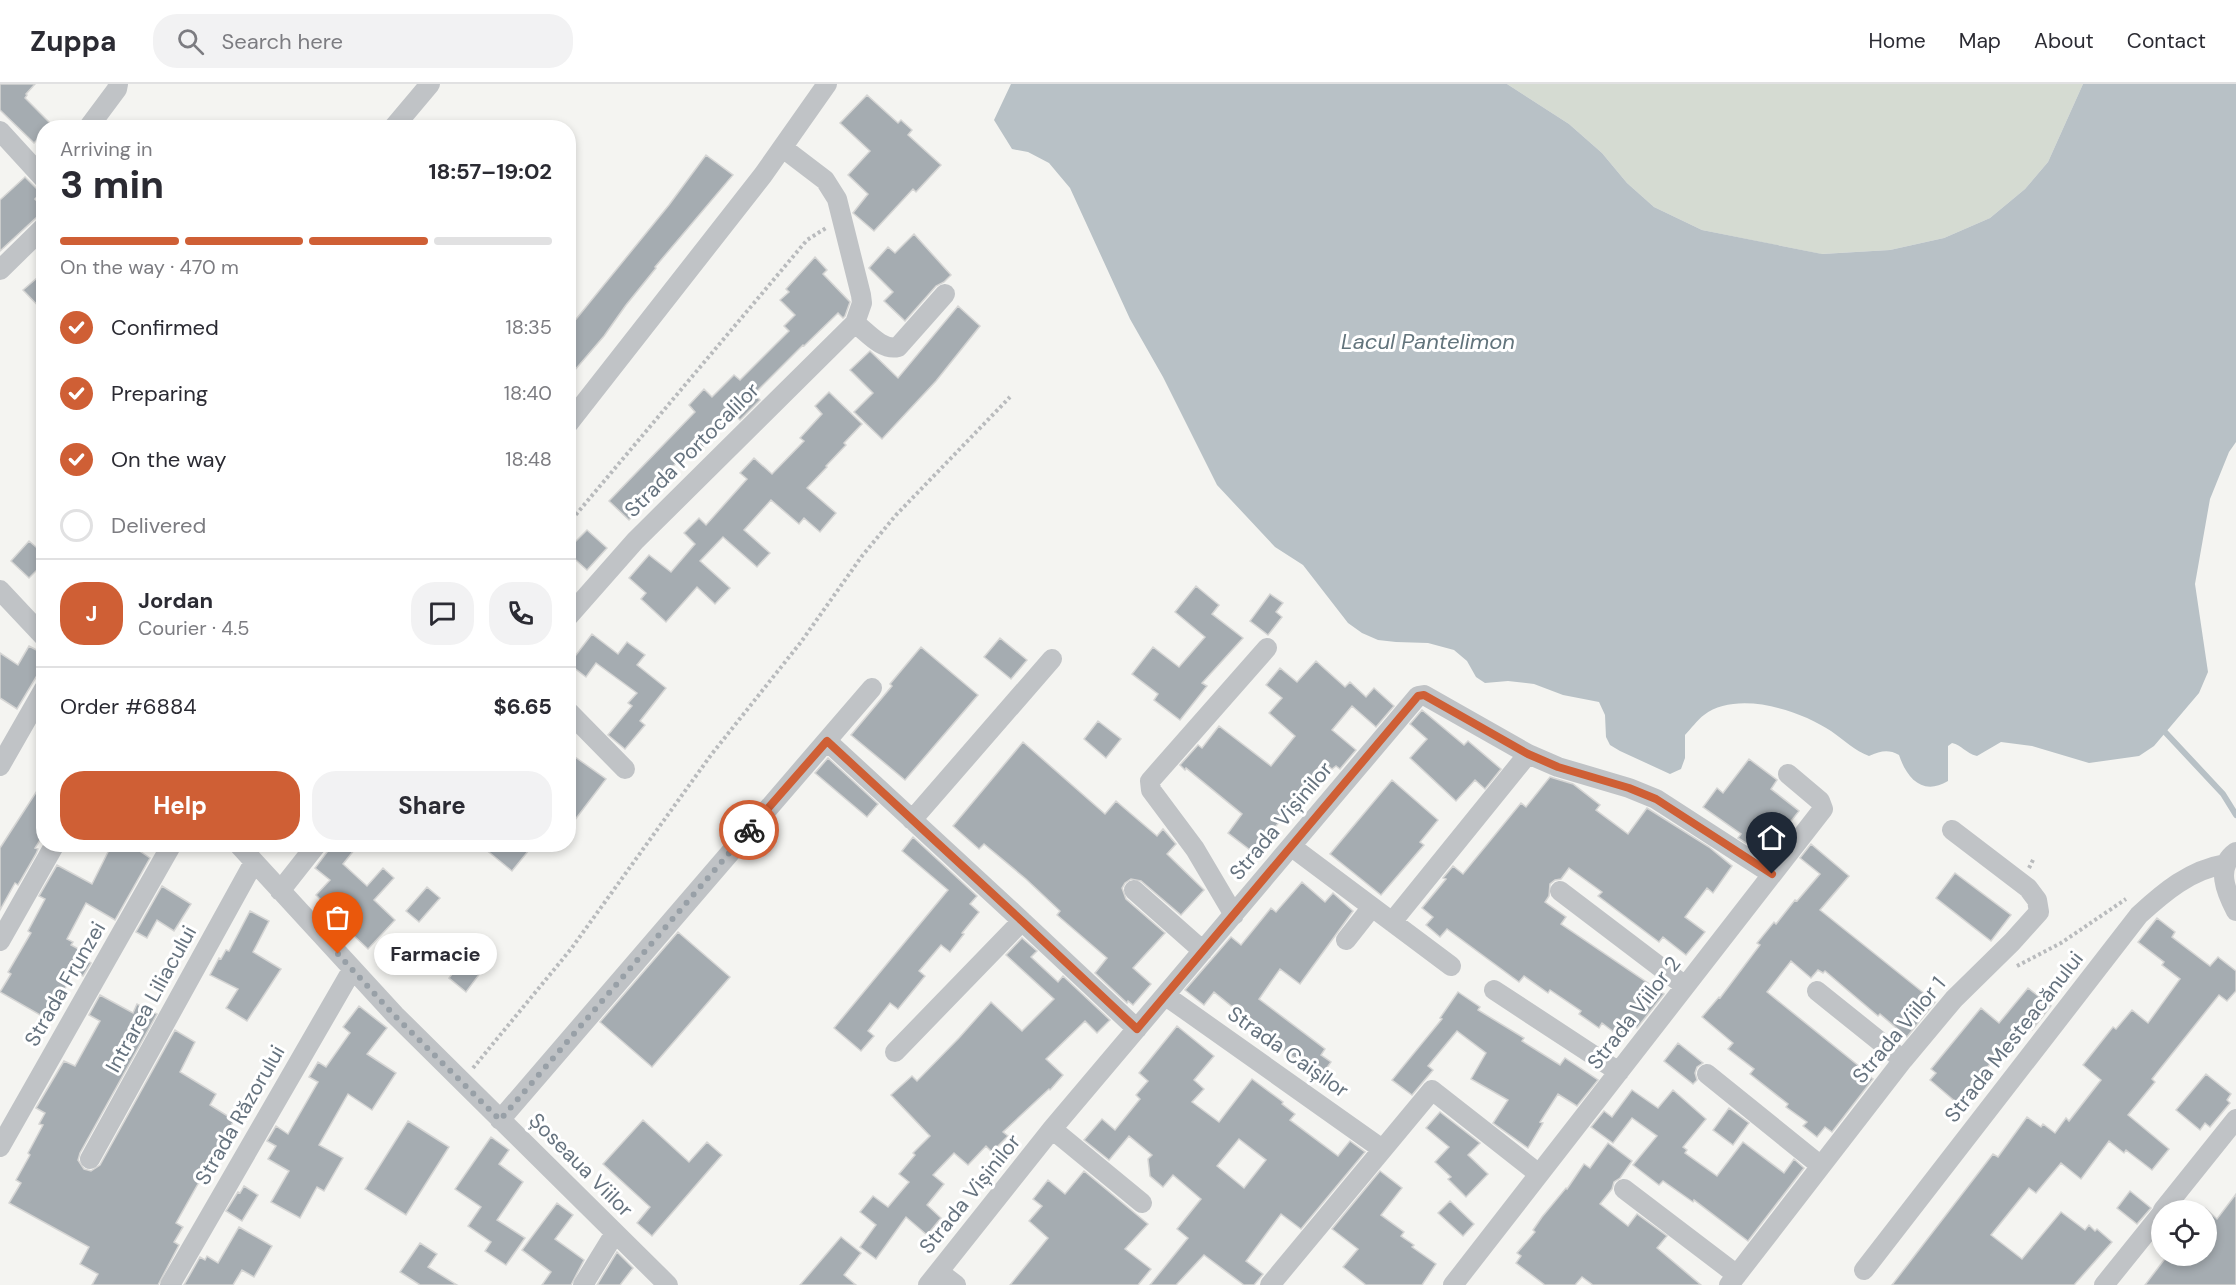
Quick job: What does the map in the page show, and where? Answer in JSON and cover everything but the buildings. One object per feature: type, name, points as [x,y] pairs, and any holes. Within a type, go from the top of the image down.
[{"type":"street","points":[[94,120],[117,89],[118,84]]},
{"type":"street","points":[[400,120],[430,84]]},
{"type":"street","points":[[576,414],[783,148],[827,84]]},
{"type":"street","points":[[0,131],[36,170]]},
{"type":"street","points":[[783,148],[825,180],[832,189],[861,295],[862,303],[855,323],[884,346],[891,349],[898,347],[945,294]]},
{"type":"street","points":[[0,270],[36,235]]},
{"type":"street","name":"Strada Portocalilor","points":[[576,608],[635,541],[855,323]]},
{"type":"street","points":[[0,590],[36,629]]},
{"type":"street","points":[[1234,915],[1195,849],[1151,790],[1150,781],[1267,648]]},
{"type":"street","points":[[912,820],[1052,659]]},
{"type":"street","points":[[500,1120],[872,688]]},
{"type":"street","name":"Strada Vișinilor","points":[[933,1278],[1052,1129],[1418,696],[1424,695],[1528,754],[1558,767],[1629,788],[1656,799],[1772,874]]},
{"type":"street","points":[[0,766],[36,703]]},
{"type":"street","points":[[576,719],[625,769]]},
{"type":"street","points":[[827,741],[1137,1029]]},
{"type":"street","points":[[1392,922],[1528,754]]},
{"type":"street","name":"Strada Viilor 2","points":[[1453,1285],[1823,809],[1820,801],[1788,774]]},
{"type":"street","name":"Strada Viilor 1","points":[[1733,1280],[1903,1060],[1954,999],[2039,912],[2037,900],[2028,888],[1952,830]]},
{"type":"street","points":[[1292,846],[1451,966]]},
{"type":"street","points":[[0,941],[50,852]]},
{"type":"street","name":"Strada Frunzei","points":[[0,1147],[167,852]]},
{"type":"street","name":"Șoseaua Viilor","points":[[245,852],[352,970],[668,1285]]},
{"type":"street","points":[[280,891],[311,852]]},
{"type":"street","name":"Strada Mesteacănului","points":[[2231,857],[2223,873],[2225,885],[2236,911]]},
{"type":"street","name":"Strada Mesteacănului","points":[[1864,1270],[2139,915],[2166,890],[2209,866],[2231,857]]},
{"type":"street","name":"Intrarea Liliacului","points":[[90,1159],[254,862]]},
{"type":"street","points":[[1134,890],[1203,951]]},
{"type":"street","points":[[1560,891],[1685,986]]},
{"type":"street","points":[[1346,940],[1372,907]]},
{"type":"street","points":[[896,1052],[1022,921]]},
{"type":"street","name":"Strada Răzorului","points":[[170,1285],[352,970]]},
{"type":"street","points":[[1494,990],[1618,1072]]},
{"type":"street","points":[[1817,991],[1903,1060]]},
{"type":"street","name":"Strada Caișilor","points":[[1166,996],[1382,1149]]},
{"type":"street","points":[[1707,1074],[1821,1166]]},
{"type":"street","points":[[1270,1285],[1432,1090],[1539,1174]]},
{"type":"street","points":[[2172,1200],[2236,1119]]},
{"type":"street","points":[[1052,1129],[1142,1203]]},
{"type":"street","points":[[1624,1189],[1733,1280]]},
{"type":"street","points":[[2104,1285],[2151,1226]]},
{"type":"street","points":[[583,1285],[615,1233]]},
{"type":"street","points":[[933,1278],[956,1285]]},
{"type":"path","points":[[576,514],[807,240],[842,219]]},
{"type":"path","points":[[461,1081],[571,949],[711,755],[801,642],[862,556],[896,515],[1010,397]]},
{"type":"shaded area","points":[[1507,84],[2083,84],[2048,162],[2025,189],[1990,218],[1944,238],[1890,250],[1821,254],[1702,230],[1654,207],[1627,183],[1602,153],[1569,124]]},
{"type":"water","name":"Lacul Pantelimon","points":[[1011,84],[1507,84],[1569,124],[1602,153],[1627,183],[1654,207],[1702,230],[1822,254],[1890,250],[1944,238],[1990,218],[2025,189],[2048,162],[2083,84],[2236,84],[2236,442],[2229,452],[2210,499],[2195,584],[2208,672],[2199,693],[2154,746],[2139,756],[2089,763],[2032,746],[2001,742],[1977,756],[1952,743],[1948,746],[1948,781],[1931,787],[1917,783],[1911,778],[1899,755],[1895,753],[1884,751],[1869,756],[1803,716],[1768,706],[1733,704],[1718,708],[1696,722],[1685,735],[1685,758],[1681,769],[1670,774],[1610,745],[1606,737],[1605,715],[1599,702],[1563,695],[1534,684],[1508,681],[1485,683],[1476,677],[1467,661],[1454,650],[1428,643],[1378,640],[1362,633],[1348,623],[1303,565],[1275,547],[1217,485],[1163,377],[1130,319],[1070,188],[1049,163],[1028,152],[1012,149],[994,120]]},
{"type":"waterway","points":[[2165,732],[2223,794],[2236,815]]},
{"type":"way so far","points":[[338,954],[394,1015],[500,1120],[749,830]]},
{"type":"place","name":"Farmacie","points":[[338,954]]},
{"type":"route","points":[[749,830],[827,741],[1137,1029],[1418,696],[1424,695],[1493,736],[1558,767],[1629,788],[1656,799],[1772,874]]}]
